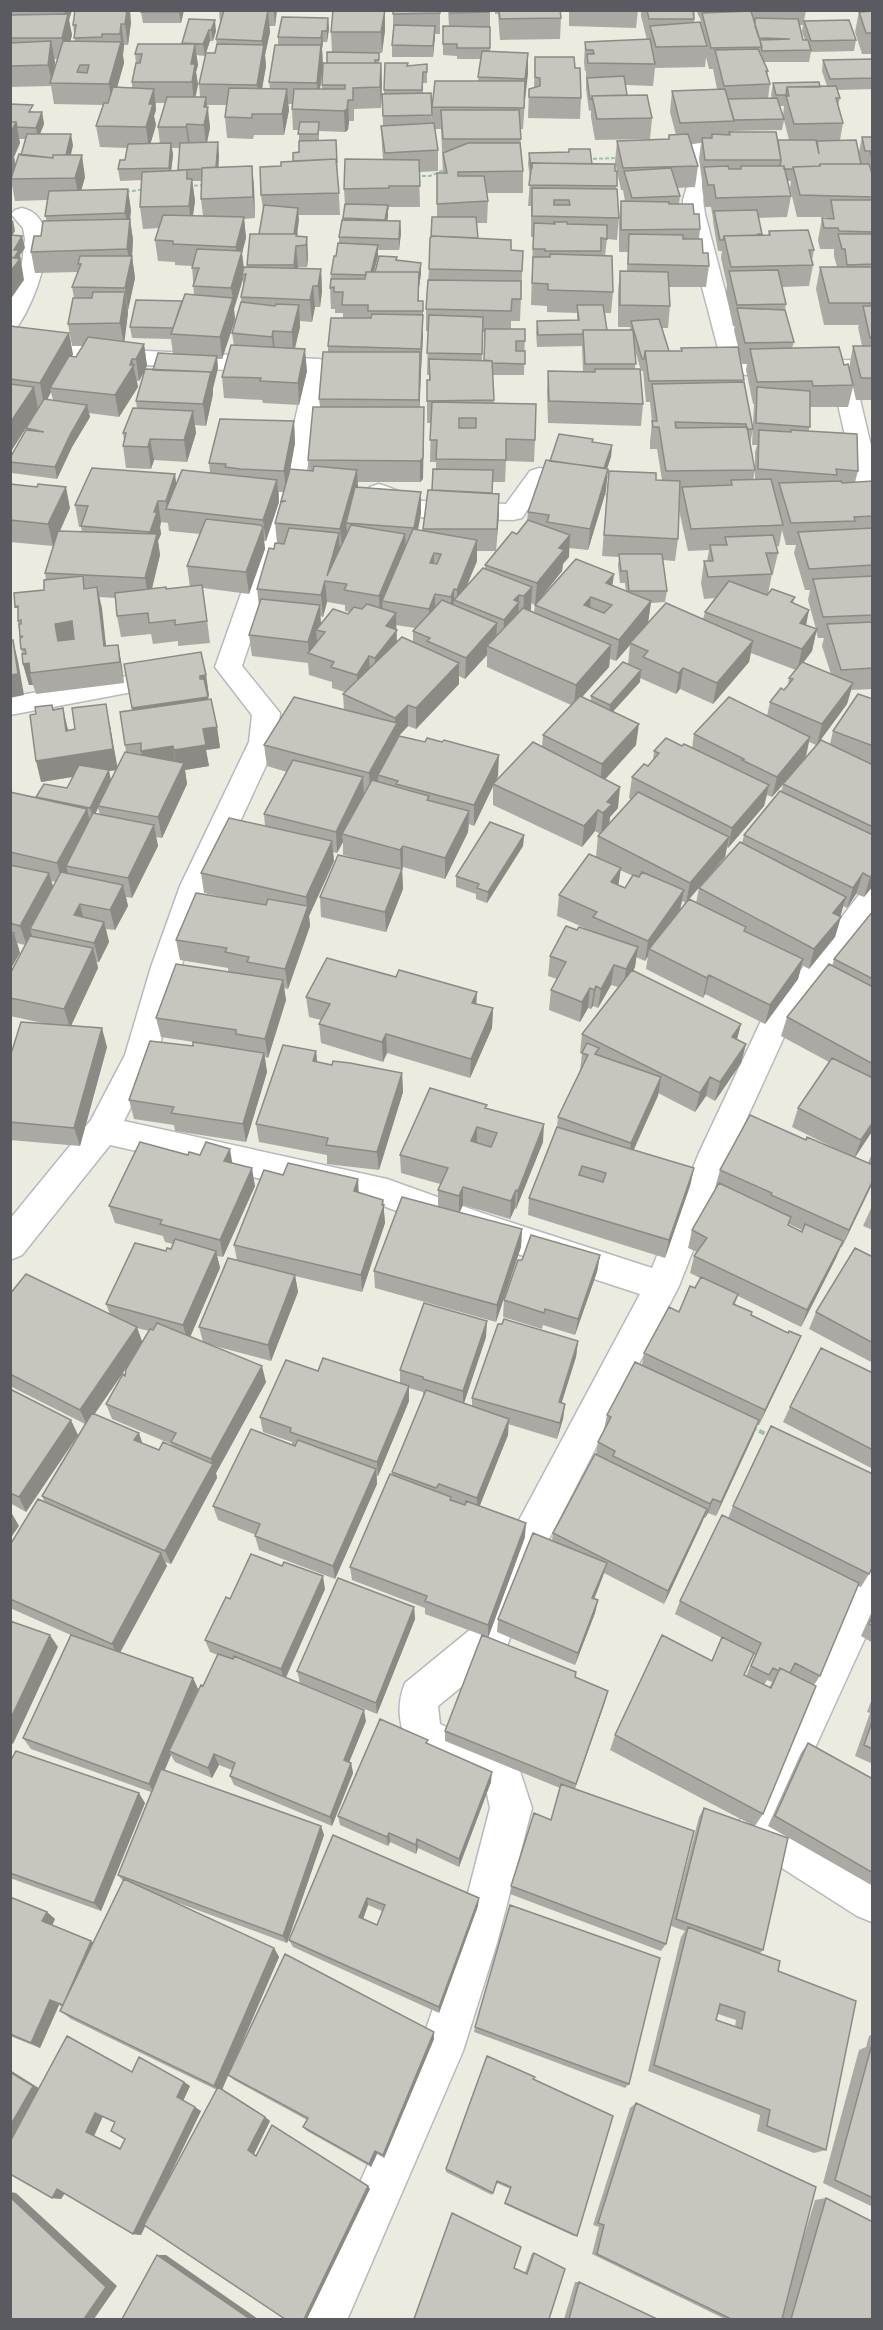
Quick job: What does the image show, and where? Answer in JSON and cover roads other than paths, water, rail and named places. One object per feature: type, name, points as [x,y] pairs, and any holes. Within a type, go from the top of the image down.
[{"type":"street","points":[[769,147],[700,148],[694,150],[691,155],[698,183],[693,200],[693,214],[730,356],[736,364],[746,368],[873,367]]},
{"type":"street","points":[[10,321],[28,280],[36,242],[34,227],[22,214]]},
{"type":"street","points":[[10,339],[50,348],[180,360],[319,366],[304,484],[210,670]]},
{"type":"street","points":[[819,499],[872,495],[841,367]]},
{"type":"street","points":[[360,488],[371,489],[418,509],[513,512],[539,476],[675,495]]},
{"type":"street","points":[[10,706],[210,670],[266,713],[263,742],[195,886],[166,967],[141,1055],[103,1130],[10,1245]]},
{"type":"street","points":[[323,2319],[441,2051],[476,1943],[512,1808],[503,1776],[424,1737],[418,1717],[419,1697],[491,1637],[531,1535],[662,1286],[715,1153],[772,1030],[829,982],[867,915]]},
{"type":"street","points":[[103,1130],[387,1193],[481,1227],[662,1286]]},
{"type":"street","points":[[873,1581],[760,1822],[764,1832],[873,1901]]}]
